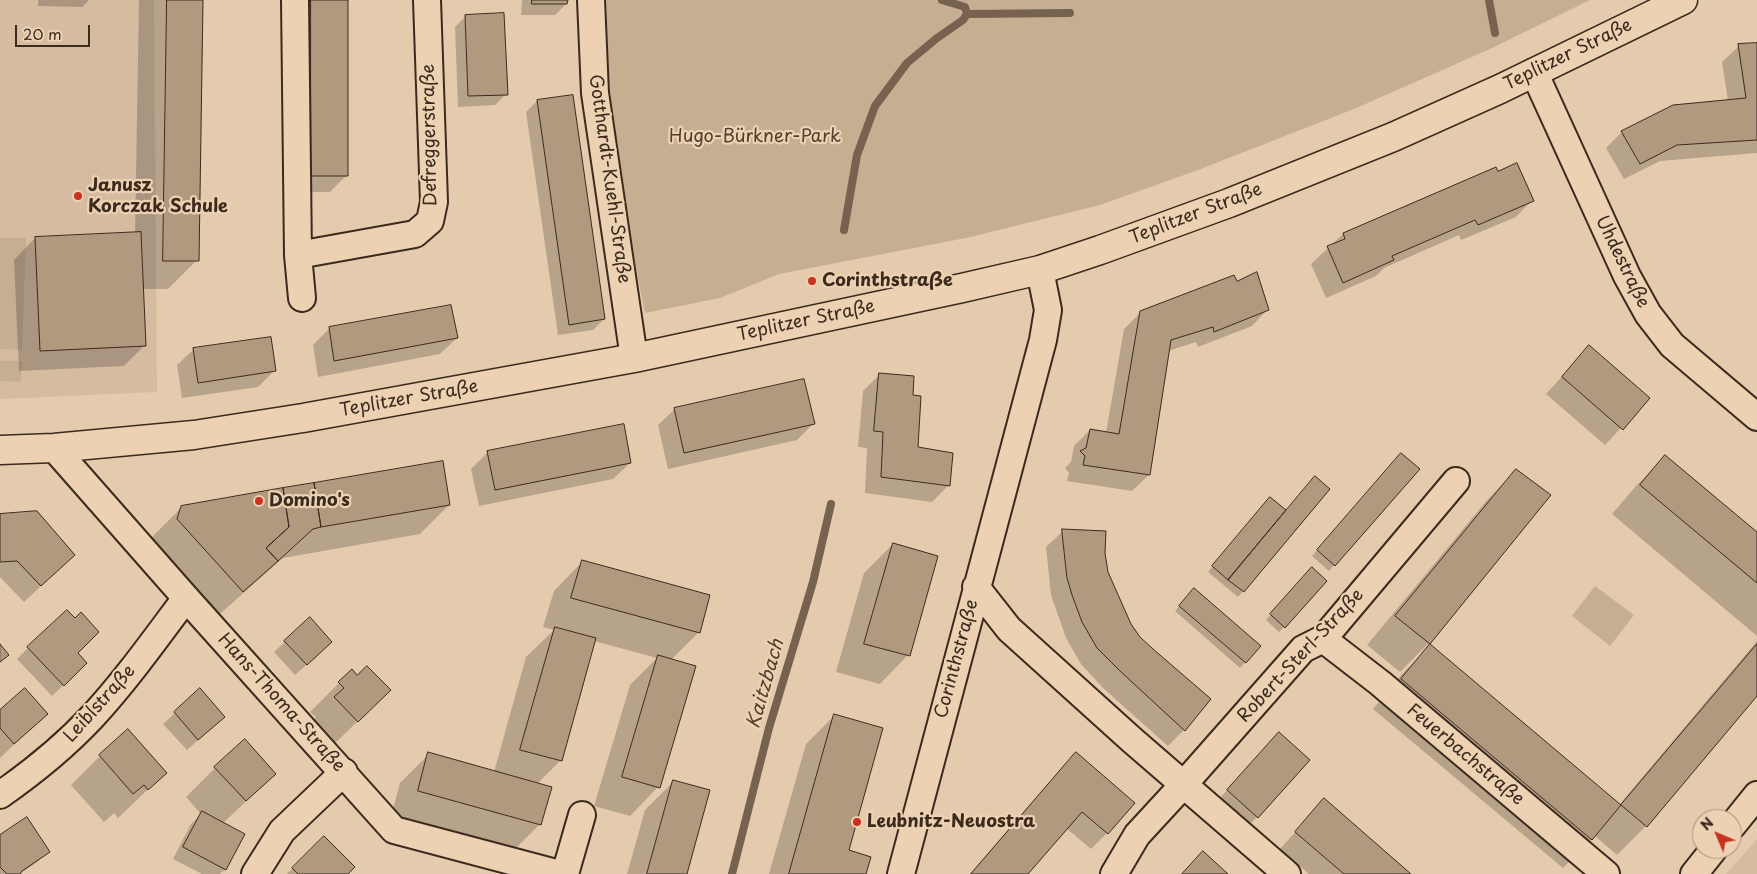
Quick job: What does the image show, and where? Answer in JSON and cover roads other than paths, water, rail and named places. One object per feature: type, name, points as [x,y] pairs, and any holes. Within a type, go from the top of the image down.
[{"type":"main road","name":"Teplitzer Straße","points":[[0,450],[54,448],[194,435],[470,388],[634,358],[1040,270],[1100,250],[1285,181],[1393,137],[1534,72],[1665,4]]},
{"type":"street","points":[[296,0],[298,255],[302,298]]},
{"type":"street","name":"Defreggerstraße","points":[[298,255],[415,234],[430,221],[434,202],[427,0]]},
{"type":"street","name":"Gotthardt-Kuehl-Straße","points":[[591,0],[596,94],[634,358]]},
{"type":"street","name":"Uhdestraße","points":[[1534,72],[1627,276],[1648,314],[1672,345],[1757,418]]},
{"type":"street","name":"Corinthstraße","points":[[901,874],[976,587],[1044,340],[1048,310],[1040,270]]},
{"type":"street","name":"Hans-Thoma-Straße","points":[[54,448],[394,830],[560,874]]},
{"type":"street","name":"Robert-Sterl-Straße","points":[[1184,784],[1303,649],[1324,639],[1456,481]]},
{"type":"street","points":[[976,587],[1009,629],[1132,740],[1287,874]]},
{"type":"street","name":"Leiblstraße","points":[[0,795],[56,751],[93,716],[124,680],[186,598]]},
{"type":"street","name":"Feuerbachstraße","points":[[1324,639],[1380,683],[1606,874]]},
{"type":"street","points":[[255,874],[282,831],[344,772]]},
{"type":"street","points":[[1114,874],[1137,835],[1184,784]]},
{"type":"street","points":[[1742,814],[1757,795]]},
{"type":"street","points":[[564,874],[582,814]]},
{"type":"street","points":[[1694,874],[1706,859]]},
{"type":"waterway","name":"Kaitzbach","points":[[844,230],[857,155],[875,106],[907,63],[937,38],[963,20],[967,14],[965,7],[942,0]]},
{"type":"waterway","points":[[1489,0],[1495,33]]},
{"type":"waterway","points":[[967,14],[1070,13]]},
{"type":"waterway","name":"Kaitzbach","points":[[732,874],[769,728],[813,582],[831,504]]},
{"type":"place","name":"Janusz Korczak Schule","points":[[78,196]]},
{"type":"place","name":"Corinthstraße","points":[[812,281]]},
{"type":"place","name":"Domino's","points":[[259,501]]},
{"type":"place","name":"Leubnitz-Neuostra","points":[[857,822]]},
{"type":"park label","name":"Hugo-Bürkner-Park","points":[[755,137]]}]
